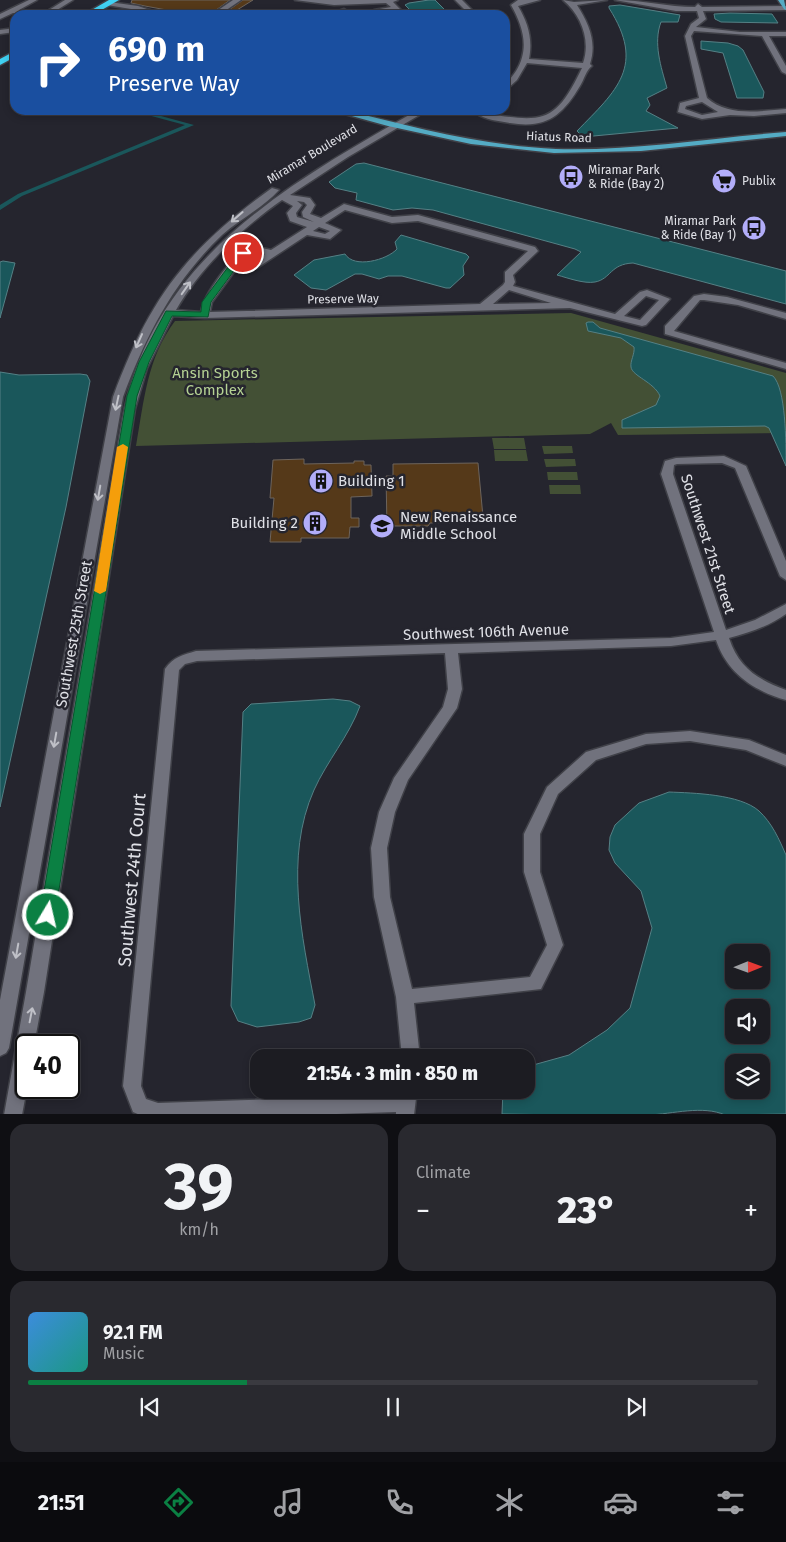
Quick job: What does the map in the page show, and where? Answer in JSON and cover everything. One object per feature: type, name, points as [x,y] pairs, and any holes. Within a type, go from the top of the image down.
[{"type":"highway","points":[[85,10],[108,1]]},
{"type":"highway","points":[[95,10],[108,1]]},
{"type":"main road","name":"Hiatus Road","points":[[355,115],[388,123],[397,122]]},
{"type":"main road","name":"Hiatus Road","points":[[377,115],[479,143],[529,150],[582,152],[618,147],[786,133]]},
{"type":"main road","name":"Hiatus Road","points":[[407,120],[486,138],[533,145],[618,147]]},
{"type":"street","points":[[16,10],[34,0]]},
{"type":"street","points":[[53,10],[71,0]]},
{"type":"street","points":[[222,10],[238,0]]},
{"type":"street","points":[[298,0],[330,7],[344,2],[355,5],[391,0]]},
{"type":"street","points":[[458,0],[469,10]]},
{"type":"street","points":[[510,84],[525,61],[529,40],[524,21],[514,5],[516,3],[537,0]]},
{"type":"street","points":[[485,115],[530,122],[545,120],[563,104],[577,86],[588,66],[590,49],[587,28],[570,2],[604,0]]},
{"type":"street","points":[[618,0],[650,7],[695,8],[785,5]]},
{"type":"street","points":[[628,0],[695,8],[703,17],[698,20],[688,36],[703,100],[711,107],[730,112]]},
{"type":"street","points":[[108,1],[145,10]]},
{"type":"street","points":[[348,10],[355,8],[355,5]]},
{"type":"street","points":[[691,29],[786,34]]},
{"type":"street","points":[[765,34],[786,72]]},
{"type":"street","points":[[525,61],[588,66]]},
{"type":"street","points":[[703,100],[691,101],[681,108],[695,116],[702,117],[730,112],[786,111]]},
{"type":"street","name":"Miramar Boulevard","points":[[222,244],[280,196],[397,122],[405,115]]},
{"type":"street","name":"Miramar Boulevard","points":[[397,122],[407,120],[416,115]]},
{"type":"street","name":"Miramar Boulevard","points":[[207,244],[243,212],[287,181],[388,123]]},
{"type":"street","points":[[280,196],[306,200],[311,205],[306,215],[314,225]]},
{"type":"street","points":[[280,196],[298,205],[291,213],[293,219],[314,225]]},
{"type":"street","points":[[233,266],[254,266],[344,207],[392,220],[418,218],[532,249],[533,251],[508,274],[510,282],[508,287],[482,308]]},
{"type":"street","name":"Southwest 25th Street","points":[[0,1048],[118,397],[130,361],[145,326],[170,286],[207,244]]},
{"type":"street","name":"Southwest 25th Street","points":[[13,1114],[37,982],[132,396],[144,362],[169,313],[187,286],[222,244]]},
{"type":"street","points":[[205,315],[207,302],[233,266],[249,248],[272,253]]},
{"type":"street","name":"Preserve Way","points":[[508,287],[617,318]]},
{"type":"street","points":[[786,316],[719,298],[701,296],[668,328],[669,332],[675,335],[786,366]]},
{"type":"street","name":"Preserve Way","points":[[169,313],[205,315],[569,305]]},
{"type":"street","name":"Southwest 21st Street","points":[[786,576],[744,471],[737,463],[724,459],[669,463],[667,474],[720,634],[736,666],[762,686],[786,695]]},
{"type":"street","name":"Southwest 106th Avenue","points":[[180,661],[196,656],[671,642],[754,626],[773,618],[786,608]]},
{"type":"street","points":[[410,1049],[405,997],[382,897],[379,848],[387,812],[401,778],[450,708],[455,688],[451,649]]},
{"type":"street","name":"Southwest 24th Court","points":[[180,661],[172,669],[132,1086],[139,1106],[158,1111],[407,1103]]},
{"type":"street","points":[[405,997],[535,984],[549,960],[554,945],[532,872],[532,834],[552,791],[591,756],[646,739],[690,736],[749,744],[786,759]]},
{"type":"green space","name":"Ansin Sports Complex","points":[[571,313],[786,373],[786,433],[618,435],[611,423],[590,434],[136,446],[144,396],[152,365],[158,350],[175,321]]},
{"type":"green space","points":[[492,438],[524,438],[526,449],[494,449]]},
{"type":"green space","points":[[542,446],[572,446],[573,453],[544,454]]},
{"type":"green space","points":[[494,450],[526,450],[528,461],[495,461]]},
{"type":"green space","points":[[544,459],[575,459],[576,466],[546,467]]},
{"type":"green space","points":[[547,472],[577,472],[578,480],[548,480]]},
{"type":"green space","points":[[549,485],[580,485],[581,494],[550,494]]},
{"type":"water","points":[[435,0],[445,10],[410,10],[405,5]]},
{"type":"water","points":[[620,5],[680,15],[678,22],[661,22],[658,47],[667,88],[647,98],[650,105],[646,111],[678,128],[583,137],[577,131],[604,103],[614,89],[622,76],[626,62],[625,46],[620,28],[609,8],[609,6]]},
{"type":"water","points":[[714,14],[772,14],[778,23],[721,22],[715,19]]},
{"type":"water","points":[[701,41],[728,43],[738,46],[743,50],[764,92],[763,98],[737,98],[723,53],[701,49]]},
{"type":"water","points":[[364,163],[786,271],[786,304],[633,263],[620,266],[595,282],[581,281],[557,275],[581,252],[433,210],[412,208],[393,210],[356,200],[357,193],[335,188],[329,182],[356,164]]},
{"type":"water","points":[[401,235],[466,254],[469,257],[463,266],[464,275],[450,288],[446,288],[402,276],[388,276],[379,279],[355,274],[326,290],[311,288],[294,275],[314,260],[345,254],[349,259],[363,262],[386,257],[397,249],[395,242]]},
{"type":"water","points":[[0,262],[15,263],[0,318]]},
{"type":"water","points":[[593,322],[600,328],[773,376],[781,392],[783,404],[786,466],[769,428],[765,426],[622,428],[622,420],[656,405],[660,396],[653,387],[632,370],[634,347],[621,338],[588,331],[586,323]]},
{"type":"water","points":[[0,372],[19,375],[80,374],[87,375],[90,381],[66,507],[0,807]]},
{"type":"water","points":[[333,699],[350,701],[360,706],[350,728],[314,790],[305,816],[300,842],[298,897],[305,952],[315,1005],[311,1018],[299,1022],[257,1027],[238,1021],[231,1006],[243,712],[251,704]]},
{"type":"water","points":[[669,792],[716,796],[740,801],[751,805],[759,811],[771,826],[786,855],[786,1114],[722,1114],[697,1110],[658,1114],[502,1114],[503,1099],[535,1099],[535,1064],[569,1055],[607,1030],[630,1008],[652,928],[641,891],[615,863],[609,850],[610,837],[615,825],[639,803]]},
{"type":"building","points":[[132,0],[230,0],[216,10],[168,10],[131,3]]},
{"type":"building","points":[[243,0],[253,0],[237,10],[229,10]]},
{"type":"building","points":[[304,459],[304,464],[364,461],[364,465],[371,465],[372,496],[351,497],[351,518],[359,518],[359,527],[350,527],[349,538],[301,538],[301,542],[270,542],[274,498],[270,498],[273,460]]},
{"type":"building","points":[[478,463],[483,517],[452,517],[452,523],[430,523],[428,526],[387,526],[386,476],[393,476],[393,464]]},
{"type":"waterway","points":[[0,208],[20,195],[191,125],[152,115]]},
{"type":"slow traffic","points":[[100,591],[123,447]]},
{"type":"place","name":"Miramar Park & Ride (Bay 2)","points":[[571,177]]},
{"type":"place","name":"Publix","points":[[724,181]]},
{"type":"place","name":"Miramar Park & Ride (Bay 1)","points":[[754,228]]},
{"type":"place","name":"Building 1","points":[[321,481]]},
{"type":"place","name":"Building 2","points":[[315,523]]},
{"type":"place","name":"New Renaissance Middle School","points":[[382,526]]},
{"type":"route","points":[[48,915],[132,396],[144,362],[169,313],[205,315],[207,302],[243,253]]}]
